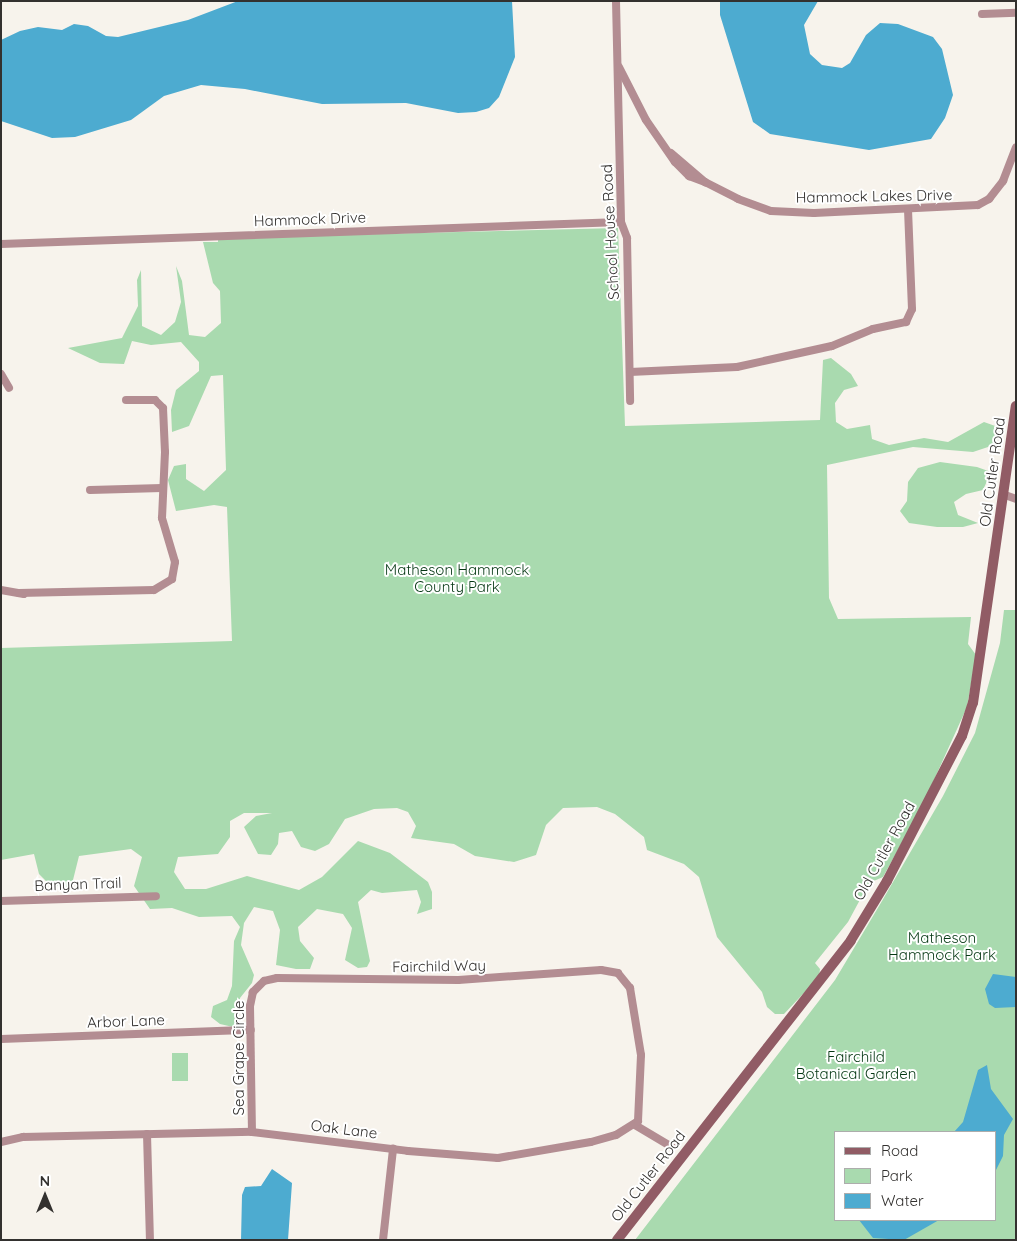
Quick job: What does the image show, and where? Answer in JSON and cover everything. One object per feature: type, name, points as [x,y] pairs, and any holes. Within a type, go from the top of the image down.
[{"type":"main road","name":"Old Cutler Road","points":[[617,1240],[830,971],[887,881],[962,736],[973,703],[1016,406]]},
{"type":"street","name":"School House Road","points":[[616,1],[621,222],[627,236],[630,401]]},
{"type":"street","points":[[982,14],[1016,13]]},
{"type":"street","name":"Hammock Lakes Drive","points":[[618,66],[646,120],[671,153],[704,182],[738,199],[776,212],[965,208],[984,203],[1003,181],[1016,147]]},
{"type":"street","points":[[630,372],[737,367],[832,346],[873,329],[906,322],[912,309],[908,210]]},
{"type":"street","name":"Hammock Drive","points":[[1,244],[621,222]]},
{"type":"street","points":[[1,374],[9,388]]},
{"type":"street","points":[[1,590],[40,592],[154,590],[172,579],[175,562],[162,522],[165,444],[161,404],[147,399],[126,400]]},
{"type":"street","points":[[90,490],[162,488]]},
{"type":"street","points":[[1004,495],[1016,493]]},
{"type":"street","points":[[1004,495],[1016,499]]},
{"type":"street","name":"Banyan Trail","points":[[1,901],[156,896]]},
{"type":"street","name":"Fairchild Way","points":[[258,985],[277,978],[458,980],[601,970],[621,975],[632,994],[639,1033],[639,1118],[635,1125]]},
{"type":"street","name":"Sea Grape Circle","points":[[252,1132],[251,1001],[258,985]]},
{"type":"street","name":"Arbor Lane","points":[[1,1039],[251,1030]]},
{"type":"street","points":[[635,1125],[672,1147]]},
{"type":"street","name":"Oak Lane","points":[[1,1142],[23,1137],[252,1132],[484,1158],[517,1156],[601,1140],[635,1125]]},
{"type":"street","points":[[147,1134],[150,1240]]},
{"type":"street","points":[[383,1240],[393,1149]]},
{"type":"green space","name":"Matheson Hammock County Park","points":[[618,228],[625,426],[820,420],[823,360],[831,358],[851,374],[858,386],[844,390],[835,403],[836,422],[847,429],[870,425],[872,439],[889,445],[924,438],[948,442],[984,422],[998,427],[994,445],[973,452],[913,447],[827,465],[829,598],[838,619],[971,617],[968,644],[976,655],[967,707],[924,802],[883,877],[869,883],[848,922],[815,963],[820,969],[819,977],[784,1014],[775,1014],[767,1007],[762,992],[717,937],[699,877],[684,864],[647,850],[644,837],[615,814],[597,807],[563,808],[546,825],[536,855],[514,862],[475,856],[454,844],[411,838],[416,826],[408,812],[397,808],[374,809],[345,819],[329,844],[315,851],[301,847],[292,831],[279,833],[278,844],[271,855],[258,854],[244,827],[256,816],[272,813],[244,813],[230,821],[230,837],[218,854],[178,857],[174,872],[185,889],[206,889],[247,876],[299,890],[322,877],[358,841],[390,853],[428,882],[432,892],[432,909],[417,914],[421,902],[417,890],[382,893],[371,890],[358,902],[370,961],[367,967],[358,968],[345,960],[352,928],[343,914],[317,909],[298,927],[300,941],[314,958],[310,969],[296,969],[276,965],[280,930],[273,911],[254,907],[244,923],[241,945],[254,975],[252,983],[240,998],[239,1019],[233,1027],[220,1024],[211,1017],[213,1006],[227,1000],[232,986],[234,941],[240,927],[232,916],[199,917],[172,908],[150,909],[134,886],[142,857],[131,849],[79,856],[71,888],[50,885],[39,874],[34,854],[1,860],[1,648],[232,641],[227,507],[214,505],[176,511],[168,480],[174,466],[186,464],[186,479],[204,491],[226,470],[223,375],[211,376],[189,426],[172,432],[171,410],[176,390],[199,371],[199,362],[181,342],[151,345],[132,341],[124,364],[100,363],[68,348],[122,338],[138,306],[137,280],[141,270],[142,326],[161,335],[175,322],[181,302],[176,266],[182,281],[189,335],[205,337],[221,323],[220,291],[213,283],[203,242],[218,242],[218,238]]},
{"type":"green space","points":[[940,462],[977,467],[991,472],[983,490],[966,494],[954,502],[958,515],[978,523],[963,527],[937,527],[909,523],[900,511],[907,501],[908,482],[918,468]]},
{"type":"green space","points":[[1004,610],[1016,610],[1016,1240],[635,1240],[835,980],[943,796],[975,733],[1000,643]]},
{"type":"green space","points":[[172,1053],[188,1053],[188,1081],[172,1081]]},
{"type":"water","points":[[238,1],[512,1],[515,57],[499,97],[489,108],[476,112],[458,113],[406,103],[322,104],[245,89],[201,85],[164,96],[131,120],[75,137],[52,138],[1,121],[1,40],[20,31],[38,27],[62,30],[74,24],[88,26],[106,36],[118,37],[188,20]]},
{"type":"water","points":[[720,1],[818,1],[804,25],[810,54],[822,65],[842,68],[850,63],[866,35],[880,23],[898,24],[933,37],[942,49],[953,95],[945,118],[931,139],[869,150],[770,134],[753,122],[720,15]]},
{"type":"water","points":[[993,974],[1016,977],[1016,1007],[995,1008],[989,1004],[985,989]]},
{"type":"water","points":[[987,1065],[991,1089],[1013,1119],[1004,1135],[1003,1156],[997,1168],[997,1131],[955,1131],[963,1122],[978,1070]]},
{"type":"water","points":[[272,1169],[292,1183],[288,1240],[241,1240],[242,1195],[245,1187],[261,1186]]},
{"type":"water","points":[[860,1221],[937,1221],[904,1240],[873,1238]]},
{"type":"park label","name":"Matheson Hammock Park","points":[[942,946]]},
{"type":"park label","name":"Fairchild Botanical Garden","points":[[856,1064]]}]
